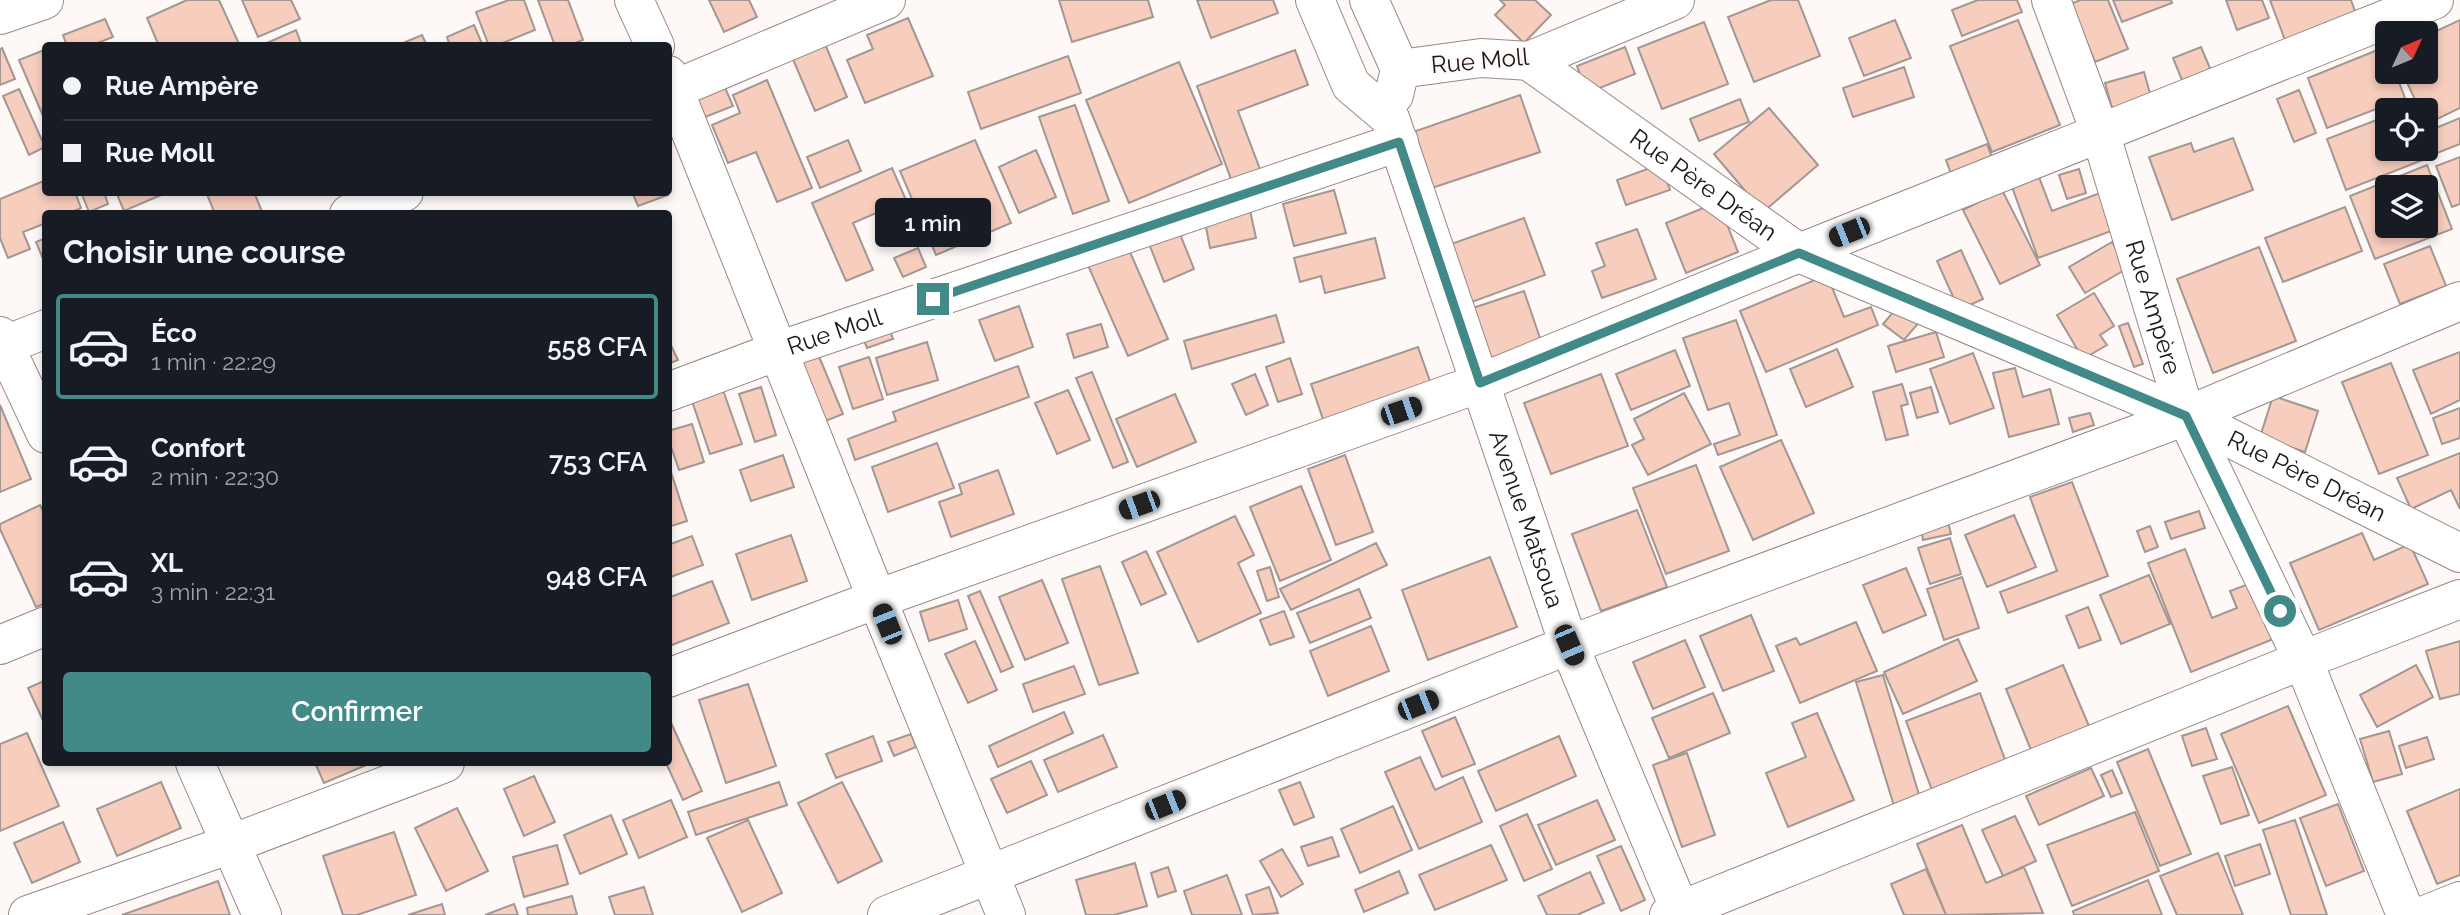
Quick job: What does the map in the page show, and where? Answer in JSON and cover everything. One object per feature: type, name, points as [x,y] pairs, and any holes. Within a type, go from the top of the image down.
[{"type":"street","points":[[0,15],[44,0]]},
{"type":"street","points":[[634,0],[653,42]]},
{"type":"street","points":[[672,86],[887,0]]},
{"type":"street","points":[[1315,0],[1351,85],[1394,130]]},
{"type":"street","points":[[1368,0],[1400,69],[1394,130]]},
{"type":"street","name":"Rue Moll","points":[[1400,69],[1481,58],[1529,61],[1675,0]]},
{"type":"street","name":"Rue Ampère","points":[[2051,0],[2100,132],[2186,416],[2303,660],[2406,915]]},
{"type":"street","points":[[672,676],[877,599],[1480,383],[2434,0]]},
{"type":"street","name":"Rue Père Dréan","points":[[1529,61],[1799,253],[2186,416],[2460,553]]},
{"type":"street","points":[[672,88],[1006,915]]},
{"type":"street","name":"Rue Moll","points":[[672,391],[1394,130]]},
{"type":"street","name":"Avenue Matsoua","points":[[1394,130],[1569,645],[1677,914]]},
{"type":"street","points":[[359,210],[394,196]]},
{"type":"street","points":[[887,915],[1569,645],[2186,416],[2460,301]]},
{"type":"street","points":[[42,330],[1,343],[42,426]]},
{"type":"street","points":[[1677,914],[2460,599]]},
{"type":"street","points":[[0,645],[42,628]]},
{"type":"street","points":[[196,766],[262,915]]},
{"type":"street","points":[[28,915],[231,844],[437,766]]},
{"type":"street","points":[[2425,915],[2460,901]]},
{"type":"building","points":[[187,0],[219,0],[238,42],[157,42],[147,18]]},
{"type":"building","points":[[242,0],[291,0],[300,19],[258,37]]},
{"type":"building","points":[[509,0],[524,0],[535,30],[505,42],[487,42],[476,12]]},
{"type":"building","points":[[538,0],[568,0],[583,40],[554,42]]},
{"type":"building","points":[[709,0],[749,0],[757,17],[724,32]]},
{"type":"building","points":[[1059,0],[1148,0],[1153,17],[1072,42]]},
{"type":"building","points":[[1197,0],[1273,0],[1278,13],[1211,38]]},
{"type":"building","points":[[1500,0],[1535,0],[1551,15],[1524,43],[1495,15],[1505,5]]},
{"type":"building","points":[[1771,0],[1798,0],[1820,56],[1754,82],[1728,17]]},
{"type":"building","points":[[1978,0],[2017,0],[2022,12],[1962,36],[1952,10]]},
{"type":"building","points":[[2080,0],[2108,0],[2128,49],[2095,62],[2071,4]]},
{"type":"building","points":[[2113,0],[2171,0],[2172,3],[2122,22]]},
{"type":"building","points":[[2226,0],[2262,0],[2269,18],[2237,30]]},
{"type":"building","points":[[2270,0],[2351,0],[2356,14],[2285,40]]},
{"type":"building","points":[[908,18],[933,76],[865,103],[847,60],[873,49],[867,35]]},
{"type":"building","points":[[105,19],[113,37],[100,42],[66,42],[63,35]]},
{"type":"building","points":[[1895,20],[1911,58],[1864,76],[1849,38]]},
{"type":"building","points":[[2018,20],[2060,125],[1992,152],[1950,46]]},
{"type":"building","points":[[2460,20],[2460,108],[2438,119],[2438,98],[2414,98],[2408,84],[2438,84],[2438,30]]},
{"type":"building","points":[[1704,22],[1728,84],[1662,109],[1638,48]]},
{"type":"building","points":[[474,25],[481,42],[449,42],[447,37]]},
{"type":"building","points":[[296,30],[300,42],[269,42]]},
{"type":"building","points":[[422,35],[425,42],[405,42]]},
{"type":"building","points":[[825,44],[847,97],[815,111],[792,57]]},
{"type":"building","points":[[1625,47],[1635,74],[1587,93],[1577,66]]},
{"type":"building","points":[[2201,47],[2212,73],[2184,85],[2173,58]]},
{"type":"building","points":[[2,48],[15,79],[0,85],[0,49]]},
{"type":"building","points":[[1295,50],[1308,85],[1238,111],[1261,172],[1232,182],[1197,86]]},
{"type":"building","points":[[42,51],[42,114],[19,60]]},
{"type":"building","points":[[2375,51],[2375,84],[2400,84],[2405,98],[2375,98],[2375,110],[2327,128],[2308,78]]},
{"type":"building","points":[[1068,56],[1081,93],[981,129],[968,92]]},
{"type":"building","points":[[1179,62],[1222,164],[1129,203],[1086,100]]},
{"type":"building","points":[[1904,67],[1914,97],[1853,117],[1843,88]]},
{"type":"building","points":[[2144,72],[2151,97],[2112,108],[2105,83]]},
{"type":"building","points":[[767,80],[812,188],[777,202],[756,152],[728,163],[712,125],[740,113],[733,95]]},
{"type":"building","points":[[722,81],[733,106],[695,121],[684,96]]},
{"type":"building","points":[[19,89],[42,140],[42,148],[29,155],[3,96]]},
{"type":"building","points":[[2299,90],[2316,133],[2294,142],[2277,99]]},
{"type":"building","points":[[1520,95],[1540,152],[1429,189],[1410,133]]},
{"type":"building","points":[[1740,99],[1749,122],[1699,141],[1690,119]]},
{"type":"building","points":[[1075,105],[1109,201],[1073,214],[1039,117]]},
{"type":"building","points":[[1769,108],[1818,165],[1763,212],[1714,154]]},
{"type":"building","points":[[2460,118],[2460,144],[2438,153],[2438,127]]},
{"type":"building","points":[[2375,121],[2375,161],[2420,161],[2384,175],[2375,175],[2375,179],[2346,190],[2327,139]]},
{"type":"building","points":[[2233,138],[2253,190],[2172,220],[2149,157],[2191,143],[2194,152]]},
{"type":"building","points":[[848,140],[861,171],[820,188],[807,157]]},
{"type":"building","points":[[975,140],[1011,223],[936,255],[900,171]]},
{"type":"building","points":[[1987,144],[1995,166],[1954,182],[1946,160]]},
{"type":"building","points":[[1036,150],[1056,197],[1019,213],[999,167]]},
{"type":"building","points":[[2460,157],[2460,204],[2452,207],[2436,166]]},
{"type":"building","points":[[1661,164],[1670,190],[1626,205],[1617,180]]},
{"type":"building","points":[[2427,165],[2431,175],[2402,175]]},
{"type":"building","points":[[892,168],[906,200],[853,223],[873,270],[846,281],[812,203]]},
{"type":"building","points":[[2079,169],[2086,193],[2067,199],[2059,175]]},
{"type":"building","points":[[2039,177],[2052,211],[2100,193],[2114,230],[2038,258],[2012,187]]},
{"type":"building","points":[[42,182],[42,196],[76,196],[81,208],[42,210],[42,225],[23,232],[30,249],[8,258],[0,238],[0,199]]},
{"type":"building","points":[[2375,186],[2375,238],[2429,238],[2375,259],[2350,196]]},
{"type":"building","points":[[1334,190],[1346,233],[1294,246],[1283,204]]},
{"type":"building","points":[[2002,190],[2040,265],[2000,284],[1963,210]]},
{"type":"building","points":[[2438,193],[2452,229],[2438,234]]},
{"type":"building","points":[[83,196],[105,196],[108,204],[88,210]]},
{"type":"building","points":[[118,196],[159,196],[126,210],[124,210]]},
{"type":"building","points":[[208,196],[256,196],[261,210],[213,210]]},
{"type":"building","points":[[634,196],[665,196],[638,206]]},
{"type":"building","points":[[1248,201],[1256,238],[1210,248],[1203,211]]},
{"type":"building","points":[[1718,202],[1738,252],[1686,273],[1666,223]]},
{"type":"building","points":[[2345,207],[2362,251],[2283,282],[2265,238]]},
{"type":"building","points":[[1524,218],[1545,275],[1461,306],[1440,248]]},
{"type":"building","points":[[1176,224],[1194,269],[1164,282],[1146,236]]},
{"type":"building","points":[[1637,229],[1656,279],[1602,298],[1592,271],[1605,266],[1596,243]]},
{"type":"building","points":[[1123,236],[1168,339],[1128,356],[1083,254]]},
{"type":"building","points":[[1375,238],[1385,278],[1325,293],[1321,276],[1300,282],[1294,258]]},
{"type":"building","points":[[42,240],[42,256],[36,242]]},
{"type":"building","points":[[2112,242],[2128,268],[2085,293],[2069,267]]},
{"type":"building","points":[[2430,246],[2446,286],[2400,304],[2384,264]]},
{"type":"building","points":[[2259,247],[2296,341],[2213,373],[2177,279]]},
{"type":"building","points":[[918,248],[926,267],[903,277],[894,258]]},
{"type":"building","points":[[1961,250],[1983,299],[1959,310],[1937,261]]},
{"type":"building","points":[[1827,275],[1844,317],[1871,307],[1878,325],[1766,372],[1740,311]]},
{"type":"building","points":[[1524,291],[1542,344],[1482,363],[1464,311]]},
{"type":"building","points":[[2094,293],[2114,326],[2100,335],[2107,345],[2083,359],[2057,315]]},
{"type":"building","points":[[1901,303],[1922,319],[1904,340],[1883,324]]},
{"type":"building","points":[[1019,306],[1033,347],[995,361],[979,320]]},
{"type":"building","points":[[1276,315],[1284,342],[1192,369],[1184,341]]},
{"type":"building","points":[[1736,320],[1777,435],[1718,455],[1714,444],[1740,435],[1729,403],[1708,410],[1683,338]]},
{"type":"building","points":[[2128,323],[2143,364],[2134,367],[2119,326]]},
{"type":"building","points":[[1101,324],[1108,347],[1074,358],[1067,334]]},
{"type":"building","points":[[888,325],[893,339],[867,348],[862,335]]},
{"type":"building","points":[[1936,332],[1944,357],[1896,372],[1888,346]]},
{"type":"building","points":[[927,342],[938,380],[887,395],[876,358]]},
{"type":"building","points":[[672,347],[678,360],[672,362]]},
{"type":"building","points":[[1418,347],[1432,387],[1325,425],[1311,384]]},
{"type":"building","points":[[1837,349],[1853,387],[1806,407],[1790,369]]},
{"type":"building","points":[[1675,350],[1690,386],[1631,410],[1616,374]]},
{"type":"building","points":[[2460,352],[2460,400],[2431,414],[2413,370]]},
{"type":"building","points":[[1973,353],[1994,408],[1950,424],[1930,369]]},
{"type":"building","points":[[818,354],[843,414],[823,422],[798,362]]},
{"type":"building","points":[[869,357],[883,399],[853,409],[839,367]]},
{"type":"building","points":[[1290,358],[1302,394],[1278,402],[1266,367]]},
{"type":"building","points":[[2391,363],[2428,455],[2379,474],[2342,382]]},
{"type":"building","points":[[1018,366],[1029,397],[855,460],[848,439],[896,421],[893,412]]},
{"type":"building","points":[[2015,368],[2023,397],[2050,389],[2059,424],[2009,437],[1993,373]]},
{"type":"building","points":[[1092,372],[1128,462],[1113,468],[1076,378]]},
{"type":"building","points":[[1255,374],[1268,405],[1246,415],[1232,384]]},
{"type":"building","points":[[1601,374],[1628,446],[1551,474],[1524,403]]},
{"type":"building","points":[[1902,384],[1908,404],[1901,406],[1908,435],[1886,440],[1873,392]]},
{"type":"building","points":[[761,387],[776,435],[755,442],[739,394]]},
{"type":"building","points":[[1931,387],[1938,412],[1917,418],[1910,393]]},
{"type":"building","points":[[723,390],[742,444],[710,454],[692,401]]},
{"type":"building","points":[[1068,390],[1090,440],[1057,454],[1035,403]]},
{"type":"building","points":[[1684,393],[1711,444],[1648,475],[1632,445],[1644,439],[1634,419]]},
{"type":"building","points":[[1175,394],[1196,442],[1137,467],[1116,419]]},
{"type":"building","points":[[2273,396],[2318,411],[2305,452],[2260,437]]},
{"type":"building","points":[[0,405],[31,479],[0,492]]},
{"type":"building","points":[[2460,408],[2460,438],[2442,444],[2433,418]]},
{"type":"building","points":[[2090,413],[2094,425],[2073,432],[2069,418]]},
{"type":"building","points":[[692,424],[704,462],[679,470],[672,450],[672,430]]},
{"type":"building","points":[[1781,440],[1814,513],[1753,540],[1720,467]]},
{"type":"building","points":[[937,443],[954,488],[888,512],[872,467]]},
{"type":"building","points":[[2460,453],[2460,509],[2451,490],[2411,509],[2397,478]]},
{"type":"building","points":[[783,455],[794,487],[751,501],[740,470]]},
{"type":"building","points":[[1345,455],[1373,532],[1336,545],[1308,469]]},
{"type":"building","points":[[1696,465],[1729,551],[1666,574],[1633,488]]},
{"type":"building","points":[[998,470],[1014,514],[951,537],[939,502],[962,494],[959,484]]},
{"type":"building","points":[[672,475],[687,521],[672,526]]},
{"type":"building","points":[[2072,482],[2108,576],[2008,613],[2000,592],[2057,571],[2030,497]]},
{"type":"building","points":[[1301,486],[1331,560],[1280,581],[1250,507]]},
{"type":"building","points":[[40,505],[42,605],[36,607],[0,524]]},
{"type":"building","points":[[1637,510],[1667,587],[1601,611],[1572,534]]},
{"type":"building","points":[[2199,511],[2205,528],[2171,539],[2165,522]]},
{"type":"building","points":[[1946,514],[1951,534],[1923,540],[1919,519]]},
{"type":"building","points":[[2014,515],[2036,567],[1987,587],[1965,535]]},
{"type":"building","points":[[1235,516],[1254,555],[1238,563],[1261,613],[1198,642],[1157,552]]},
{"type":"building","points":[[2150,526],[2158,547],[2145,552],[2137,531]]},
{"type":"building","points":[[2362,533],[2374,560],[2410,544],[2428,584],[2319,630],[2290,563]]},
{"type":"building","points":[[791,535],[807,581],[752,600],[736,554]]},
{"type":"building","points":[[692,536],[703,565],[672,577],[672,544]]},
{"type":"building","points":[[1950,538],[1961,574],[1930,584],[1918,548]]},
{"type":"building","points":[[1376,543],[1387,565],[1291,610],[1280,589]]},
{"type":"building","points":[[2185,549],[2212,618],[2237,608],[2230,591],[2254,582],[2276,638],[2191,672],[2148,563]]},
{"type":"building","points":[[1146,551],[1166,594],[1141,605],[1122,562]]},
{"type":"building","points":[[1490,557],[1517,627],[1428,660],[1402,590]]},
{"type":"building","points":[[1100,566],[1138,673],[1099,685],[1062,579]]},
{"type":"building","points":[[1270,567],[1279,597],[1267,601],[1257,571]]},
{"type":"building","points":[[1906,568],[1926,615],[1883,633],[1863,585]]},
{"type":"building","points":[[2149,575],[2170,624],[2121,644],[2100,595]]},
{"type":"building","points":[[1962,577],[1979,628],[1944,640],[1927,589]]},
{"type":"building","points":[[1042,580],[1068,643],[1025,660],[999,597]]},
{"type":"building","points":[[712,581],[729,623],[672,645],[672,596]]},
{"type":"building","points":[[1359,589],[1371,618],[1310,643],[1297,613]]},
{"type":"building","points":[[980,591],[1013,667],[1001,672],[968,596]]},
{"type":"building","points":[[958,600],[967,629],[929,641],[920,612]]},
{"type":"building","points":[[2088,607],[2101,640],[2079,648],[2066,616]]},
{"type":"building","points":[[1284,611],[1294,637],[1270,645],[1260,620]]},
{"type":"building","points":[[1751,615],[1774,671],[1723,691],[1700,636]]},
{"type":"building","points":[[1856,622],[1877,671],[1800,703],[1776,646],[1796,638],[1800,645]]},
{"type":"building","points":[[1371,626],[1389,671],[1328,696],[1310,651]]},
{"type":"building","points":[[1958,639],[1977,681],[1903,714],[1884,672]]},
{"type":"building","points":[[1685,640],[1705,687],[1653,709],[1633,662]]},
{"type":"building","points":[[975,641],[997,690],[968,703],[945,654]]},
{"type":"building","points":[[2460,641],[2460,694],[2440,699],[2426,651]]},
{"type":"building","points":[[2063,665],[2089,726],[2031,750],[2006,689]]},
{"type":"building","points":[[2416,665],[2433,697],[2377,727],[2360,695]]},
{"type":"building","points":[[1074,666],[1085,694],[1033,712],[1023,684]]},
{"type":"building","points":[[1883,675],[1920,798],[1894,806],[1856,682]]},
{"type":"building","points":[[42,682],[42,718],[28,688]]},
{"type":"building","points":[[748,684],[776,766],[726,783],[699,700]]},
{"type":"building","points":[[1713,693],[1730,733],[1669,758],[1652,718]]},
{"type":"building","points":[[1980,693],[2009,770],[1935,798],[1906,721]]},
{"type":"building","points":[[2288,706],[2326,795],[2259,823],[2221,734]]},
{"type":"building","points":[[1064,712],[1073,733],[998,767],[989,746]]},
{"type":"building","points":[[1817,713],[1854,800],[1788,827],[1766,773],[1806,757],[1792,723]]},
{"type":"building","points":[[1455,717],[1475,764],[1442,777],[1422,731]]},
{"type":"building","points":[[672,725],[702,791],[683,800],[667,766],[672,766]]},
{"type":"building","points":[[2206,728],[2217,759],[2192,766],[2182,736]]},
{"type":"building","points":[[2389,731],[2402,774],[2373,782],[2360,739]]},
{"type":"building","points":[[27,733],[59,806],[0,831],[0,744]]},
{"type":"building","points":[[911,734],[916,747],[894,756],[888,742]]},
{"type":"building","points":[[1103,735],[1117,767],[1058,792],[1044,760]]},
{"type":"building","points":[[873,736],[882,761],[836,778],[826,754]]},
{"type":"building","points":[[1559,736],[1576,776],[1496,811],[1478,771]]},
{"type":"building","points":[[2427,737],[2434,759],[2406,768],[2399,746]]},
{"type":"building","points":[[2148,749],[2191,854],[2160,866],[2117,762]]},
{"type":"building","points":[[1687,753],[1715,835],[1682,847],[1653,765]]},
{"type":"building","points":[[1420,757],[1435,790],[1463,777],[1482,822],[1419,849],[1385,772]]},
{"type":"building","points":[[1031,761],[1047,795],[1007,813],[991,779]]},
{"type":"building","points":[[316,766],[364,766],[324,783]]},
{"type":"building","points":[[2232,767],[2249,815],[2221,824],[2203,776]]},
{"type":"building","points":[[2091,768],[2104,796],[2039,825],[2026,796]]},
{"type":"building","points":[[2112,770],[2122,793],[2111,797],[2101,775]]},
{"type":"building","points":[[534,776],[555,822],[524,836],[504,789]]},
{"type":"building","points":[[161,782],[181,828],[117,856],[97,809]]},
{"type":"building","points":[[779,782],[787,805],[696,835],[688,812]]},
{"type":"building","points":[[842,782],[882,861],[838,883],[798,803]]},
{"type":"building","points":[[1300,782],[1314,817],[1294,825],[1279,790]]},
{"type":"building","points":[[2460,789],[2460,875],[2437,884],[2407,811]]},
{"type":"building","points":[[671,800],[687,837],[639,858],[623,820]]},
{"type":"building","points":[[1597,800],[1615,840],[1556,865],[1538,825]]},
{"type":"building","points":[[2338,804],[2364,871],[2326,886],[2300,818]]},
{"type":"building","points":[[1393,806],[1412,850],[1360,873],[1341,829]]},
{"type":"building","points":[[457,808],[488,871],[446,891],[415,828]]},
{"type":"building","points":[[2135,812],[2159,871],[2072,906],[2047,845]]},
{"type":"building","points":[[1527,814],[1552,869],[1524,881],[1500,826]]},
{"type":"building","points":[[611,815],[627,854],[580,874],[564,835]]},
{"type":"building","points":[[2015,816],[2036,861],[2003,876],[1982,830]]},
{"type":"building","points":[[748,820],[782,893],[742,912],[707,838]]},
{"type":"building","points":[[2295,820],[2327,915],[2291,915],[2263,830]]},
{"type":"building","points":[[63,822],[80,862],[32,883],[14,843]]},
{"type":"building","points":[[1962,825],[1986,883],[2024,867],[2043,913],[1946,915],[1917,844]]},
{"type":"building","points":[[394,832],[416,895],[357,915],[343,915],[323,856]]},
{"type":"building","points":[[1332,837],[1339,856],[1308,866],[1301,847]]},
{"type":"building","points":[[2260,844],[2270,874],[2235,886],[2225,856]]},
{"type":"building","points":[[557,845],[568,884],[524,897],[513,857]]},
{"type":"building","points":[[1491,845],[1507,880],[1435,910],[1419,875]]},
{"type":"building","points":[[1621,846],[1645,900],[1621,911],[1597,856]]},
{"type":"building","points":[[1282,849],[1303,884],[1281,897],[1260,861]]},
{"type":"building","points":[[2218,853],[2243,915],[2177,915],[2160,876]]},
{"type":"building","points":[[1135,863],[1147,906],[1114,915],[1086,915],[1076,880]]},
{"type":"building","points":[[1168,867],[1176,891],[1158,897],[1151,873]]},
{"type":"building","points":[[1926,869],[1946,915],[1904,915],[1891,884]]},
{"type":"building","points":[[1399,871],[1408,893],[1364,912],[1355,890]]},
{"type":"building","points":[[1590,872],[1604,903],[1577,915],[1547,915],[1538,896]]},
{"type":"building","points":[[1227,875],[1242,915],[1192,915],[1184,891]]},
{"type":"building","points":[[2148,880],[2162,915],[2074,915],[2073,911]]},
{"type":"building","points":[[218,881],[230,915],[122,915]]},
{"type":"building","points":[[644,887],[653,915],[615,915],[609,897]]},
{"type":"building","points":[[1269,887],[1278,913],[1253,915],[1246,895]]},
{"type":"building","points":[[572,896],[577,915],[528,915],[527,908]]},
{"type":"building","points":[[442,904],[445,915],[408,915]]},
{"type":"building","points":[[514,904],[518,915],[485,915]]},
{"type":"route","points":[[933,299],[1399,142],[1480,383],[1799,253],[2186,416],[2280,611]]}]
